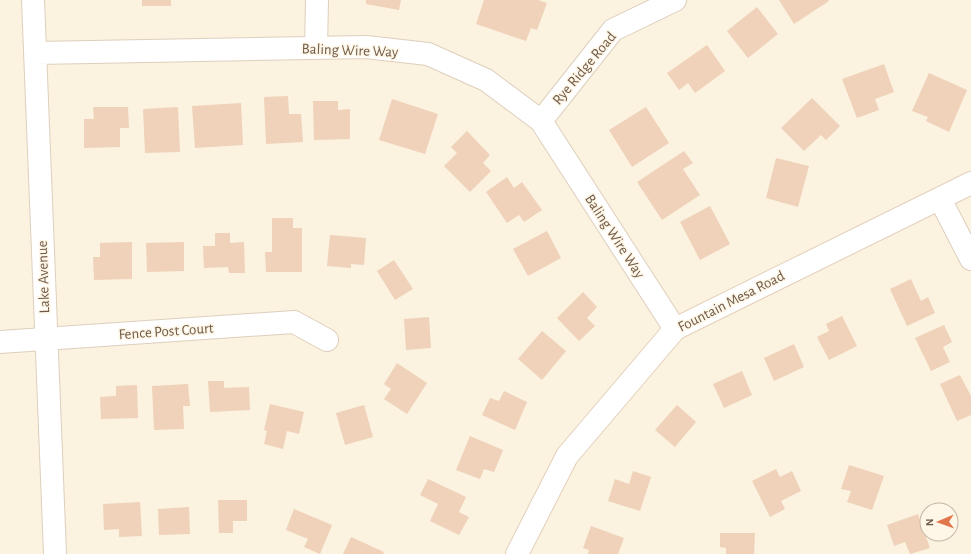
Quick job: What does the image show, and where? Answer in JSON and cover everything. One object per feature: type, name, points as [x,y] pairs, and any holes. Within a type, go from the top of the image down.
[{"type":"street","name":"Lake Avenue","points":[[33,0],[55,554]]},
{"type":"street","points":[[316,0],[316,48]]},
{"type":"street","name":"Rye Ridge Road","points":[[541,121],[613,30],[675,0]]},
{"type":"street","name":"Baling Wire Way","points":[[36,53],[366,47],[428,54],[486,80],[541,121],[675,328]]},
{"type":"street","name":"Fountain Mesa Road","points":[[517,554],[567,456],[675,328],[971,183]]},
{"type":"street","points":[[940,199],[971,259]]},
{"type":"street","name":"Fence Post Court","points":[[0,342],[294,322],[327,340]]},
{"type":"building","points":[[142,0],[171,0],[171,6],[142,6]]},
{"type":"building","points":[[366,0],[401,0],[399,10],[366,4]]},
{"type":"building","points":[[484,0],[538,0],[547,3],[537,30],[531,28],[526,41],[476,24]]},
{"type":"building","points":[[779,0],[828,0],[829,1],[794,24]]},
{"type":"building","points":[[757,7],[778,34],[748,58],[727,31]]},
{"type":"building","points":[[707,45],[725,71],[695,93],[688,83],[679,90],[667,73]]},
{"type":"building","points":[[884,64],[894,92],[875,99],[879,110],[857,118],[842,79]]},
{"type":"building","points":[[929,73],[967,90],[949,132],[926,121],[928,117],[912,111]]},
{"type":"building","points":[[288,96],[289,114],[301,114],[303,142],[266,144],[264,97]]},
{"type":"building","points":[[812,98],[840,126],[826,140],[821,135],[804,151],[781,128]]},
{"type":"building","points":[[392,99],[438,114],[425,154],[379,140]]},
{"type":"building","points":[[313,101],[338,101],[338,110],[350,109],[350,139],[314,140]]},
{"type":"building","points":[[241,103],[243,145],[195,148],[192,106]]},
{"type":"building","points":[[93,107],[128,107],[129,128],[120,128],[120,147],[84,148],[84,119],[94,119]]},
{"type":"building","points":[[178,107],[180,152],[145,153],[143,109]]},
{"type":"building","points":[[646,107],[669,143],[632,167],[609,130]]},
{"type":"building","points":[[467,131],[490,155],[483,163],[491,171],[470,192],[444,166],[457,153],[451,147]]},
{"type":"building","points":[[684,151],[693,163],[683,169],[700,195],[662,220],[637,182]]},
{"type":"building","points":[[776,158],[809,166],[798,207],[766,198]]},
{"type":"building","points":[[507,177],[514,188],[522,182],[542,210],[524,222],[519,215],[507,223],[486,192]]},
{"type":"building","points":[[710,206],[730,244],[700,260],[680,222]]},
{"type":"building","points":[[272,218],[293,218],[293,228],[302,228],[302,272],[266,272],[265,252],[272,252]]},
{"type":"building","points":[[547,231],[561,258],[528,276],[513,249]]},
{"type":"building","points":[[215,233],[230,233],[230,243],[244,242],[245,273],[229,273],[228,267],[204,268],[203,246],[215,246]]},
{"type":"building","points":[[330,235],[366,238],[364,265],[351,264],[351,268],[327,266]]},
{"type":"building","points":[[132,242],[132,279],[94,280],[93,257],[100,257],[100,243]]},
{"type":"building","points":[[184,242],[184,271],[147,272],[146,243]]},
{"type":"building","points":[[394,260],[413,289],[395,300],[377,271]]},
{"type":"building","points":[[911,279],[921,301],[928,297],[935,313],[907,326],[890,289]]},
{"type":"building","points":[[583,292],[597,307],[587,318],[595,326],[579,341],[557,318]]},
{"type":"building","points":[[842,316],[857,346],[829,360],[817,337],[829,331],[826,324]]},
{"type":"building","points":[[429,317],[431,348],[406,350],[404,319]]},
{"type":"building","points":[[944,325],[952,342],[943,347],[950,362],[931,371],[915,338]]},
{"type":"building","points":[[542,331],[566,351],[542,380],[518,359]]},
{"type":"building","points":[[794,344],[804,367],[774,381],[764,358]]},
{"type":"building","points":[[397,363],[427,383],[407,414],[384,399],[391,389],[384,384]]},
{"type":"building","points":[[742,371],[752,395],[724,408],[713,384]]},
{"type":"building","points":[[960,375],[971,396],[971,415],[957,421],[940,384]]},
{"type":"building","points":[[208,381],[224,381],[224,388],[249,387],[250,410],[210,412]]},
{"type":"building","points":[[188,384],[190,406],[183,406],[184,429],[154,430],[152,386]]},
{"type":"building","points":[[137,385],[138,418],[101,419],[100,397],[116,396],[116,386]]},
{"type":"building","points":[[504,391],[527,402],[515,430],[482,415],[490,398],[499,401]]},
{"type":"building","points":[[270,404],[304,412],[299,434],[287,431],[283,449],[264,444],[267,431],[264,430]]},
{"type":"building","points":[[364,405],[373,437],[345,445],[336,413]]},
{"type":"building","points":[[677,405],[696,422],[675,447],[655,430]]},
{"type":"building","points":[[470,436],[503,450],[494,472],[484,469],[480,479],[456,470]]},
{"type":"building","points":[[849,465],[884,476],[872,510],[847,502],[851,491],[841,489]]},
{"type":"building","points":[[776,469],[780,477],[792,471],[801,491],[781,501],[785,509],[770,517],[752,481]]},
{"type":"building","points":[[633,471],[651,477],[640,511],[608,501],[615,479],[629,484]]},
{"type":"building","points":[[428,479],[466,497],[459,512],[469,517],[459,535],[430,521],[438,504],[420,495]]},
{"type":"building","points":[[218,500],[247,500],[247,521],[233,521],[233,533],[219,533]]},
{"type":"building","points":[[140,502],[142,536],[119,537],[119,529],[104,530],[103,504]]},
{"type":"building","points":[[189,507],[190,534],[159,535],[158,509]]},
{"type":"building","points":[[294,509],[332,525],[320,554],[304,547],[308,539],[286,530]]},
{"type":"building","points":[[918,514],[919,542],[928,542],[930,548],[910,554],[905,542],[894,546],[887,525]]},
{"type":"building","points":[[591,526],[624,538],[618,554],[588,554],[589,550],[583,548]]},
{"type":"building","points":[[720,533],[755,533],[754,554],[726,554],[726,548],[720,547]]},
{"type":"building","points":[[351,537],[384,552],[383,554],[343,554]]}]
